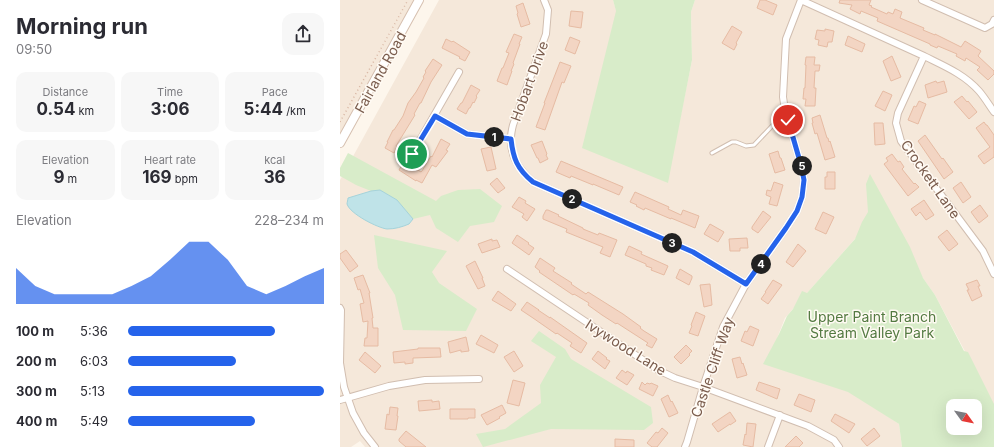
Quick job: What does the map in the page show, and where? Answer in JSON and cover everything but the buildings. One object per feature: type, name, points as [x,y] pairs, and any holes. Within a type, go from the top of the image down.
[{"type":"main road","name":"Fairland Road","points":[[340,143],[420,0]]},
{"type":"street","name":"Hobart Drive","points":[[544,0],[548,10],[546,34],[513,125],[511,139],[512,152],[524,175],[533,182],[693,252],[746,284]]},
{"type":"street","points":[[801,0],[950,68],[979,91],[994,112]]},
{"type":"street","name":"Castle Cliff Way","points":[[685,447],[723,327],[746,284],[797,211],[802,197],[804,180],[785,110],[783,97],[786,39],[801,0]]},
{"type":"street","points":[[922,0],[985,28],[992,24],[994,20]]},
{"type":"street","name":"Crockett Lane","points":[[924,56],[898,113],[896,123],[901,141],[983,251],[994,274]]},
{"type":"street","points":[[412,154],[459,72]]},
{"type":"street","points":[[435,116],[467,134],[511,139]]},
{"type":"street","name":"Ivywood Lane","points":[[507,269],[658,370],[808,426],[834,440],[839,447]]},
{"type":"street","points":[[340,308],[340,363],[344,387],[353,413],[364,433],[375,447]]},
{"type":"street","points":[[340,400],[389,386],[425,380],[479,379]]},
{"type":"street","points":[[768,447],[780,415]]},
{"type":"lane","points":[[712,153],[732,142],[746,146],[754,145],[773,125],[788,120]]},
{"type":"path","points":[[340,122],[408,0]]},
{"type":"shaded area","points":[[340,0],[419,0],[340,143]]},
{"type":"shaded area","points":[[439,0],[613,0],[667,183],[692,60],[691,12],[695,0],[994,0],[994,406],[935,295],[877,214],[785,318],[770,356],[844,387],[899,424],[902,447],[365,447],[360,441],[351,447],[340,447],[340,180]]},
{"type":"green space","points":[[613,0],[695,0],[691,12],[692,60],[668,183],[582,148],[616,11]]},
{"type":"green space","points":[[348,153],[436,201],[441,196],[458,190],[480,189],[502,206],[494,222],[470,226],[458,242],[436,228],[430,215],[413,219],[397,200],[380,190],[371,191],[340,176],[340,168]]},
{"type":"green space","name":"Upper Paint Branch Stream Valley Park","points":[[870,174],[910,247],[923,278],[935,295],[964,351],[968,352],[994,404],[994,447],[902,447],[899,424],[848,392],[763,364],[787,316],[793,309],[802,291],[807,293],[855,239],[868,212],[866,184]]},
{"type":"green space","points":[[374,235],[447,251],[432,272],[439,283],[477,309],[466,331],[403,330],[395,295],[378,268]]},
{"type":"green space","points":[[539,331],[565,349],[571,359],[651,407],[653,423],[644,430],[551,429],[483,447],[476,434],[505,429],[541,403],[540,385],[556,357],[531,341]]},
{"type":"water","points":[[380,190],[397,200],[413,219],[409,224],[396,228],[383,228],[371,223],[353,212],[347,204],[348,198],[371,191]]},
{"type":"route","points":[[412,154],[435,116],[467,134],[511,139],[512,152],[518,165],[524,175],[533,182],[693,252],[746,284],[797,211],[802,197],[804,180],[788,120]]}]
